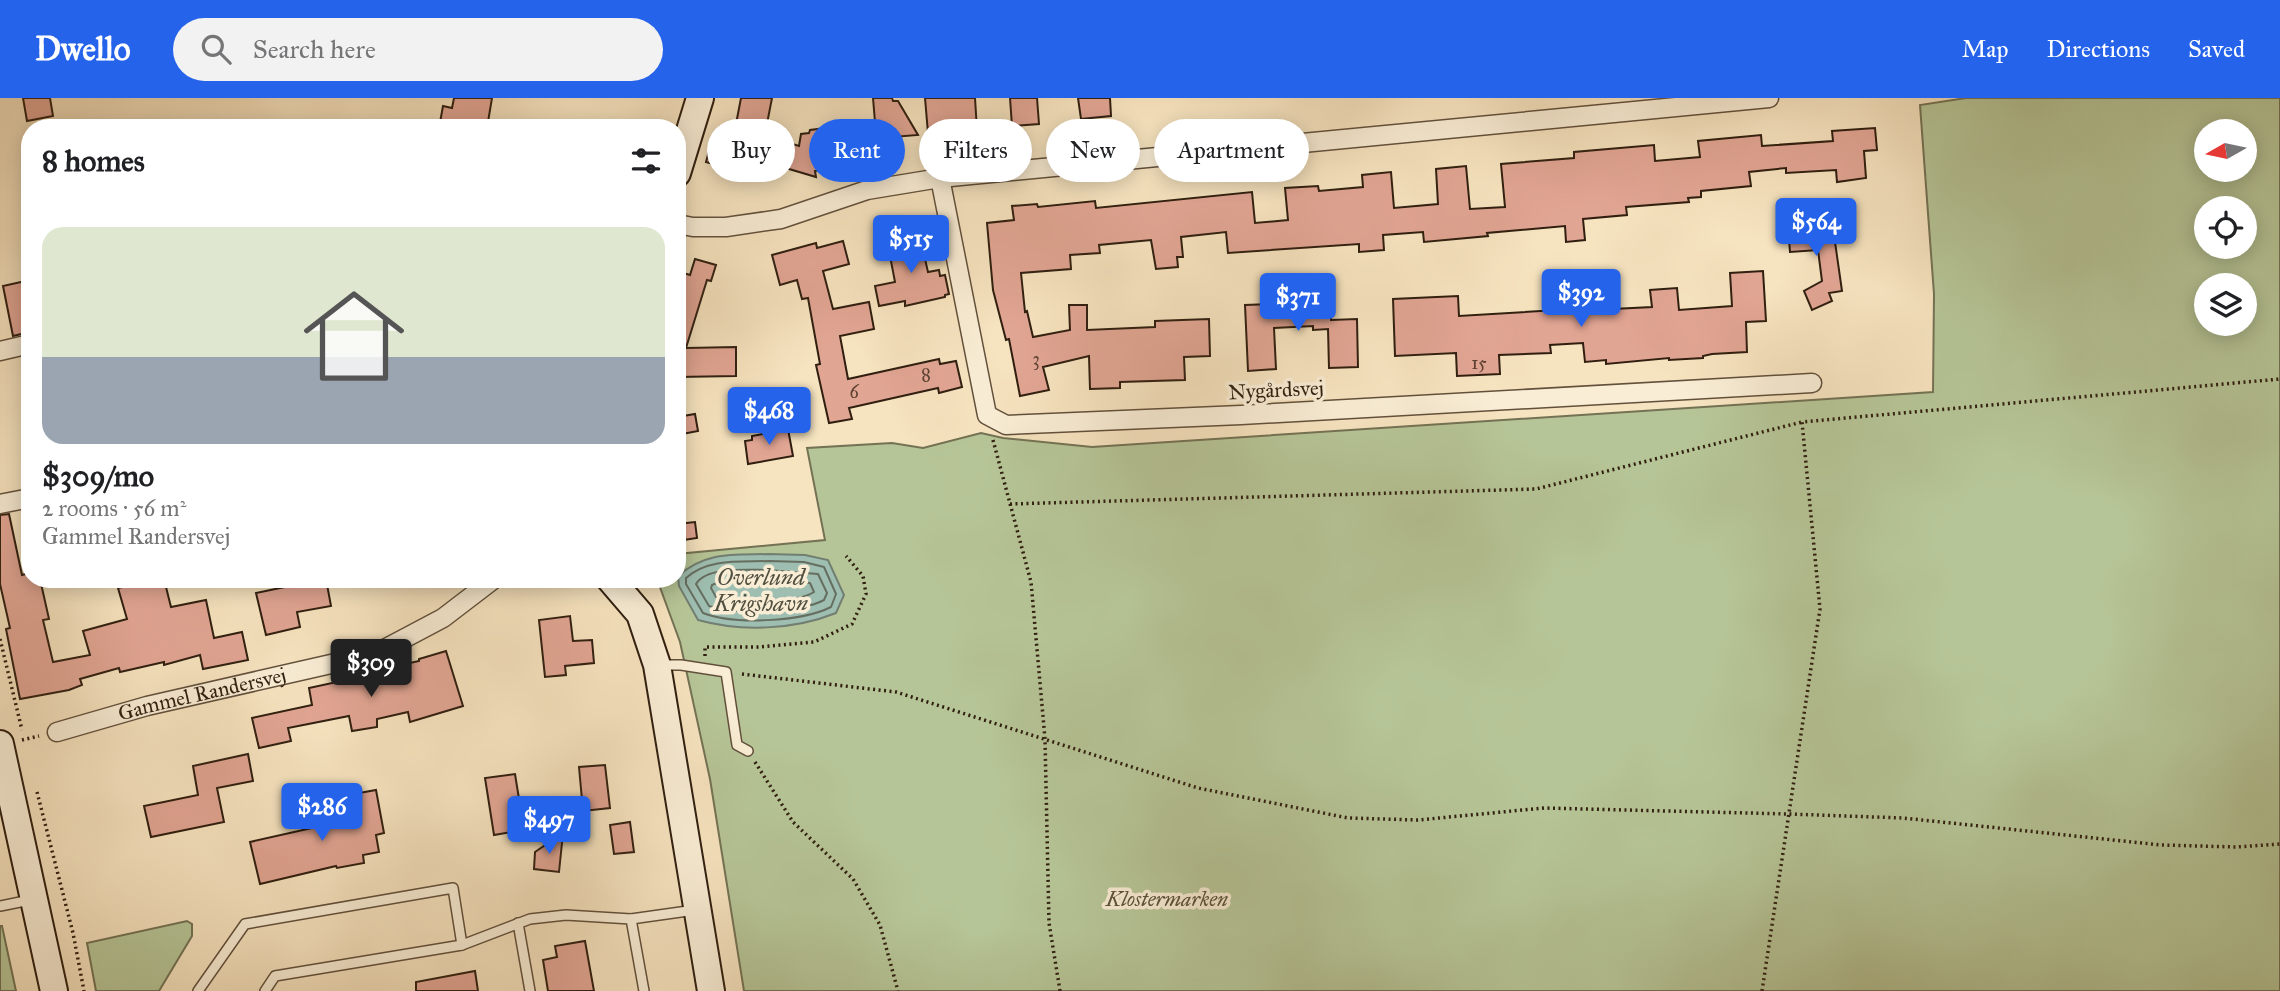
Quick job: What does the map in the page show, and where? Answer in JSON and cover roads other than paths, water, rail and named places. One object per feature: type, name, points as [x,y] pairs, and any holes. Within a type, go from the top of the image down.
[{"type":"street","points":[[686,144],[700,98]]},
{"type":"street","points":[[1032,169],[1769,98]]},
{"type":"street","points":[[686,226],[726,227],[781,219],[867,190],[919,181]]},
{"type":"street","name":"Nygårdsvej","points":[[941,182],[987,415],[1006,425],[1812,383]]},
{"type":"street","points":[[0,351],[21,346]]},
{"type":"street","points":[[0,504],[21,500]]},
{"type":"street","name":"Gammel Randersvej","points":[[57,732],[147,706],[375,654],[443,618],[482,588]]},
{"type":"street","points":[[618,588],[640,614],[657,665],[711,991]]},
{"type":"street","points":[[8,743],[54,991]]},
{"type":"lane","points":[[657,665],[681,665],[726,672],[737,745],[748,751]]},
{"type":"lane","points":[[198,991],[245,924],[453,888],[462,945]]},
{"type":"lane","points":[[0,906],[35,898]]},
{"type":"lane","points":[[265,991],[275,976],[462,945],[530,919],[566,915],[631,919],[697,910]]},
{"type":"lane","points":[[631,919],[644,991]]},
{"type":"lane","points":[[518,923],[530,991]]},
{"type":"water","name":"Overlund Krigshavn","points":[[732,555],[805,555],[828,560],[844,595],[836,613],[803,623],[749,628],[698,620],[680,588],[686,588],[686,570],[710,558]]},
{"type":"park label","name":"Klostermarken","points":[[1167,899]]}]
